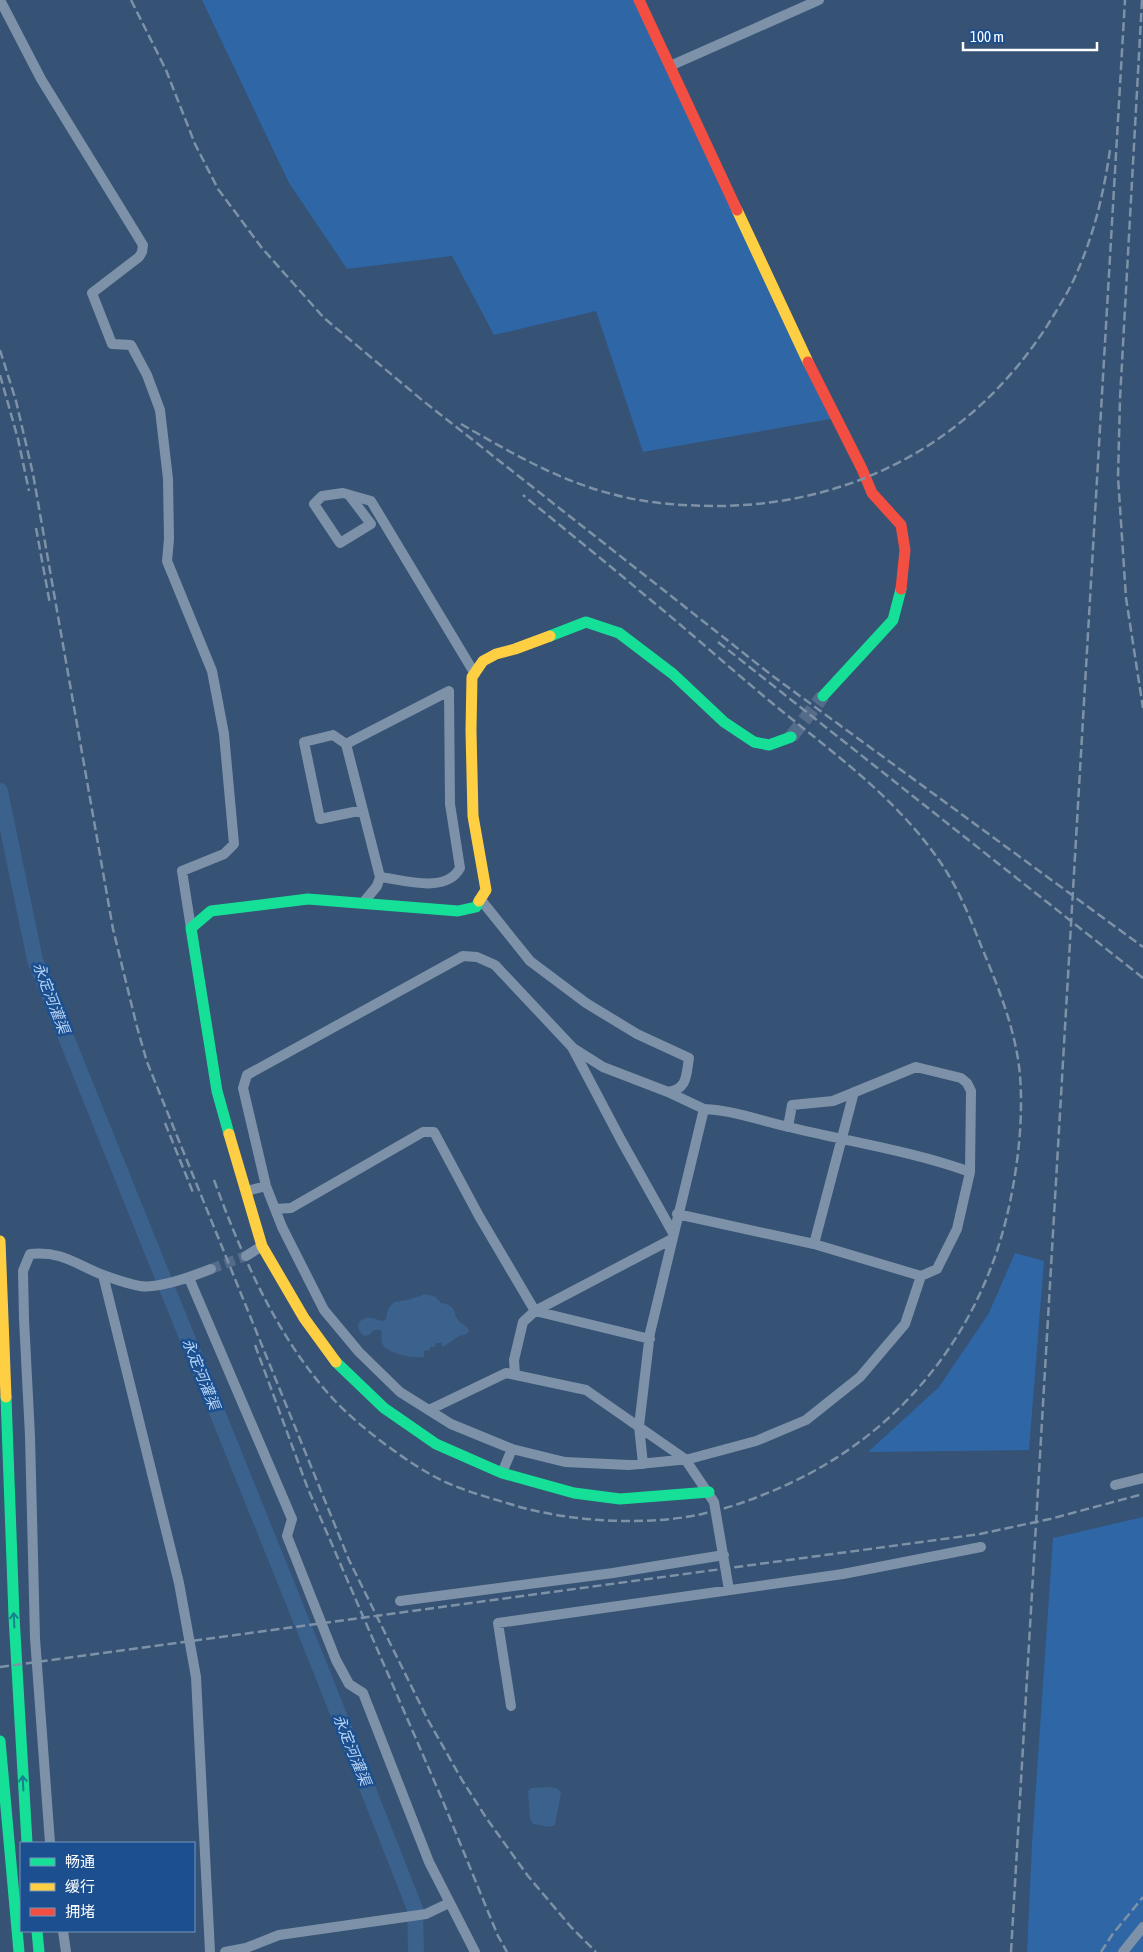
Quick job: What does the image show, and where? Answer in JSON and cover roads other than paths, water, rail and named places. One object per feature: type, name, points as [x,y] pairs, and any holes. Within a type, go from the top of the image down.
[{"type":"main road","points":[[639,0],[796,338],[862,469],[872,493],[901,526],[905,550],[900,595],[893,620],[822,696]]},
{"type":"main road","points":[[709,1492],[620,1498],[574,1493],[502,1473],[436,1444],[384,1408],[336,1363],[304,1318],[262,1246],[217,1090],[191,928],[211,911],[308,899],[458,911],[476,907],[486,890],[473,816],[472,677],[483,661],[496,654],[515,649],[586,622],[619,633],[673,674],[724,722],[754,742],[769,745],[790,737]]},
{"type":"main road","points":[[0,1242],[14,1616],[28,1842]]},
{"type":"main road","points":[[0,1741],[19,1952]]},
{"type":"main road","points":[[37,1932],[39,1952]]},
{"type":"street","points":[[0,0],[41,79],[108,186],[142,245],[142,252],[139,257],[92,293],[112,344],[131,345],[147,375],[160,410],[168,479],[169,540],[167,561],[212,671],[224,734],[234,844],[224,854],[182,871],[191,928]]},
{"type":"street","points":[[670,66],[818,0]]},
{"type":"street","points":[[349,495],[371,524],[340,543],[314,504],[322,496],[343,493],[371,502],[475,674]]},
{"type":"street","points":[[346,744],[449,691],[450,804],[460,868],[456,875],[446,881],[431,884],[380,877]]},
{"type":"street","points":[[363,903],[377,886],[380,877],[364,810],[346,744],[333,734],[304,742],[320,819],[364,810]]},
{"type":"street","points":[[481,900],[530,961],[586,1003],[637,1034],[689,1058],[684,1084],[678,1091],[668,1092]]},
{"type":"street","points":[[921,1276],[905,1324],[860,1377],[806,1420],[756,1441],[685,1459],[643,1464],[565,1462],[512,1449],[451,1424],[394,1386],[358,1352],[324,1310],[282,1227],[266,1186],[242,1088],[247,1075],[462,956],[477,957],[495,965],[573,1048],[603,1067],[668,1092],[704,1109],[723,1110],[788,1127],[942,1162],[970,1172]]},
{"type":"street","points":[[573,1048],[673,1236]]},
{"type":"street","points":[[678,1214],[814,1244],[921,1276],[938,1269],[957,1229],[970,1172],[971,1091],[967,1083],[961,1078],[916,1067],[833,1101],[792,1105],[788,1127]]},
{"type":"street","points":[[814,1244],[854,1092]]},
{"type":"street","points":[[643,1464],[639,1426],[650,1339],[704,1109]]},
{"type":"street","points":[[275,1209],[291,1208],[423,1132],[434,1132],[479,1216],[535,1311],[650,1339]]},
{"type":"street","points":[[247,1190],[266,1186]]},
{"type":"street","points":[[515,1375],[514,1360],[522,1322],[535,1311],[673,1236]]},
{"type":"street","points":[[246,1256],[262,1246]]},
{"type":"street","points":[[50,1842],[34,1638],[30,1436],[23,1271],[30,1254],[46,1253],[68,1258],[103,1275],[140,1286],[150,1286],[188,1278],[211,1269]]},
{"type":"street","points":[[103,1275],[179,1583],[196,1677],[210,1952]]},
{"type":"street","points":[[188,1278],[292,1519],[288,1536],[336,1660],[349,1684],[363,1693],[429,1862],[475,1952]]},
{"type":"street","points":[[429,1410],[506,1373],[586,1390],[685,1459],[709,1492],[714,1502],[729,1590]]},
{"type":"street","points":[[502,1473],[512,1449]]},
{"type":"street","points":[[1115,1485],[1143,1478]]},
{"type":"street","points":[[511,1706],[498,1623],[843,1574],[981,1547]]},
{"type":"street","points":[[400,1601],[613,1573],[724,1555]]},
{"type":"street","points":[[225,1952],[246,1948],[279,1935],[426,1914],[449,1903]]},
{"type":"street","points":[[1123,1952],[1143,1927]]},
{"type":"street","points":[[63,1932],[66,1952]]},
{"type":"waterway","name":"永定河灌渠","points":[[0,791],[35,960],[323,1675],[415,1909],[416,1952]]},
{"type":"tunnel","points":[[791,737],[823,696]]},
{"type":"tunnel","points":[[211,1269],[246,1256]]},
{"type":"railway","points":[[131,0],[166,70],[195,144],[218,189],[262,248],[324,318],[422,400],[774,677],[1143,947]]},
{"type":"railway","points":[[1011,1952],[1125,0]]},
{"type":"railway","points":[[1142,0],[1120,399],[1118,477],[1126,598],[1143,708]]},
{"type":"railway","points":[[461,424],[534,464],[572,481],[612,494],[653,502],[723,506],[773,502],[820,493],[865,478],[908,458],[948,432],[984,402],[1017,366],[1047,326],[1068,292],[1089,241],[1105,181],[1110,150]]},
{"type":"railway","points":[[0,350],[16,401],[33,474],[113,929],[147,1062],[349,1560],[428,1720],[462,1780],[528,1876],[571,1927],[596,1952]]},
{"type":"railway","points":[[0,375],[18,439],[29,491]]},
{"type":"railway","points":[[214,1180],[237,1239],[264,1297],[315,1378],[346,1412],[401,1456],[443,1481],[520,1507],[564,1516],[611,1521],[681,1518],[753,1499],[816,1470],[858,1443],[896,1411],[929,1376],[957,1336],[980,1293],[998,1246],[1014,1182],[1021,1121],[1020,1075],[1015,1042],[1000,995],[971,920],[948,874],[930,847],[864,778],[523,495]]},
{"type":"railway","points":[[36,528],[50,604]]},
{"type":"railway","points":[[718,642],[1143,978]]},
{"type":"railway","points":[[165,1123],[194,1195]]},
{"type":"railway","points":[[255,1345],[308,1489],[442,1799],[498,1936],[507,1952]]},
{"type":"railway","points":[[0,1667],[980,1534],[1050,1519],[1143,1494]]},
{"type":"railway","points":[[1101,1952],[1112,1935],[1143,1897]]}]
